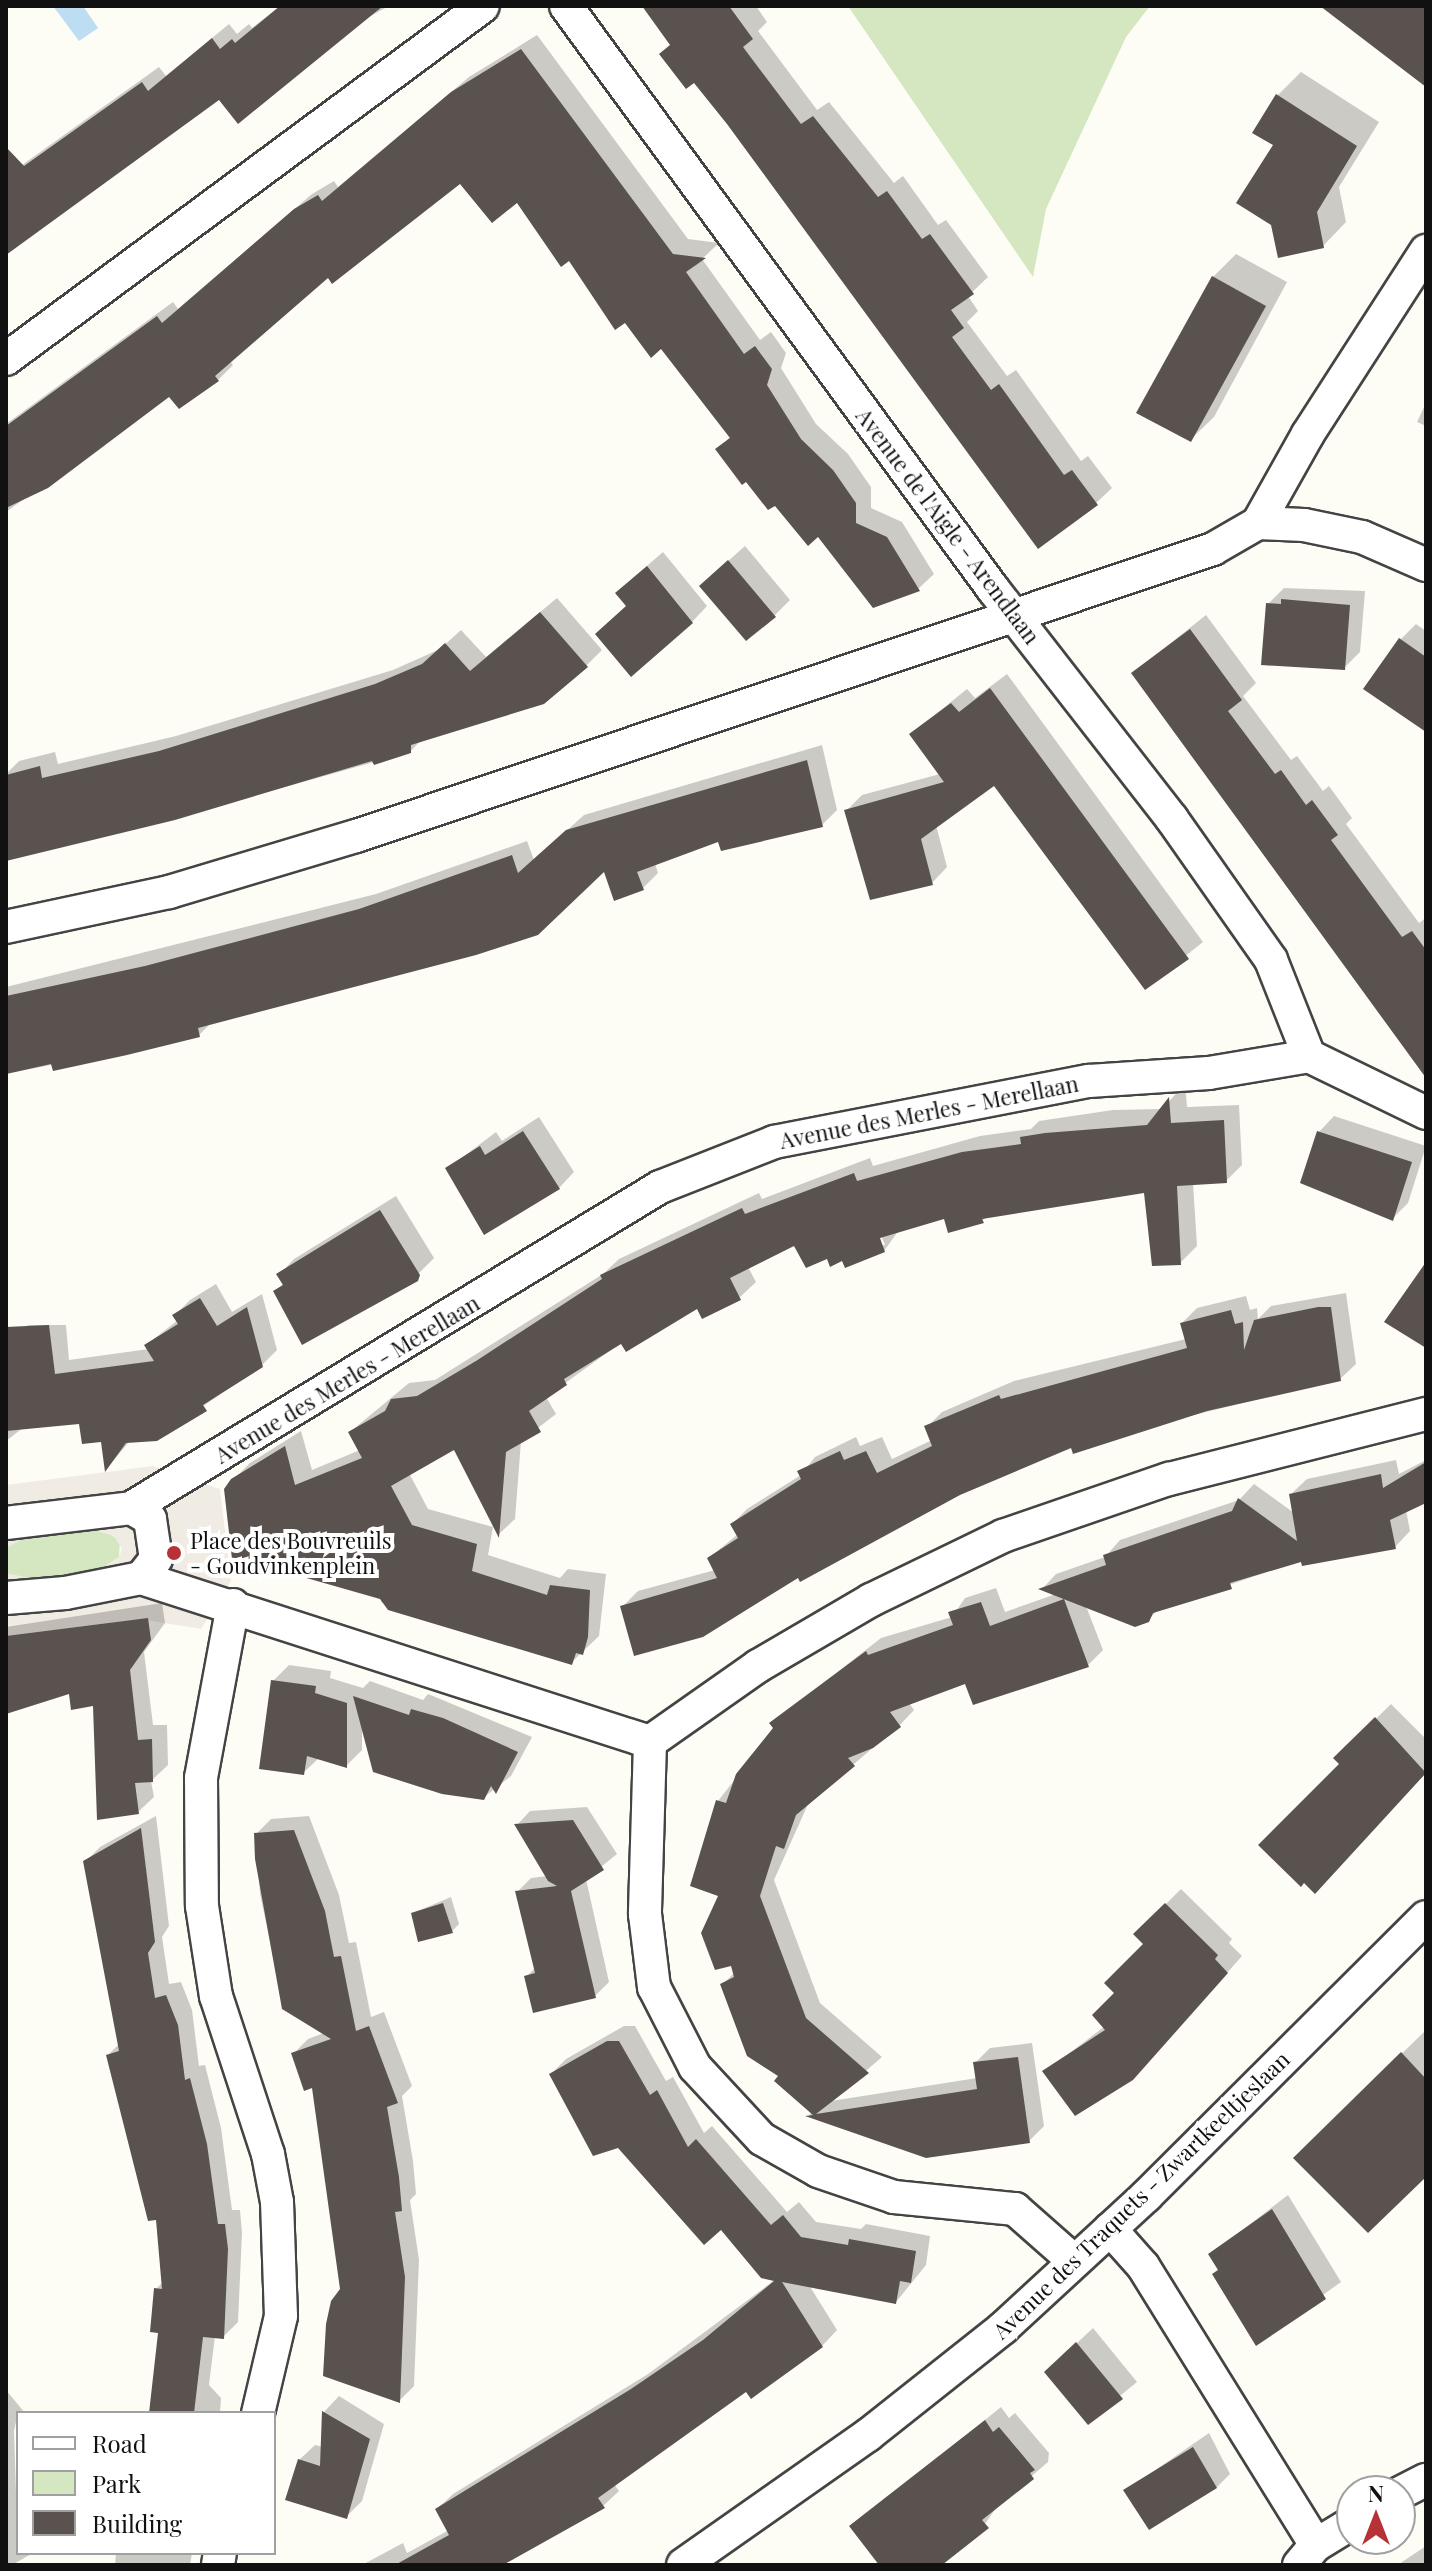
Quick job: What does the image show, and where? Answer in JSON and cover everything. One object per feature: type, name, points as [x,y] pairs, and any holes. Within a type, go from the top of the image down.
[{"type":"street","points":[[6,359],[483,6]]},
{"type":"street","name":"Avenue de l'Aigle - Arendlaan","points":[[566,6],[1013,615],[1172,819],[1271,960],[1309,1056]]},
{"type":"street","points":[[6,927],[169,892],[356,836],[1213,549],[1258,523],[1308,434],[1426,251]]},
{"type":"street","points":[[1258,523],[1304,525],[1362,537],[1426,565]]},
{"type":"street","points":[[1309,1056],[1426,1113]]},
{"type":"street","name":"Avenue des Merles - Merellaan","points":[[131,1508],[660,1187],[774,1142],[1089,1081],[1209,1073],[1309,1056]]},
{"type":"street","points":[[650,1742],[758,1666],[871,1600],[1003,1536],[1169,1479],[1426,1414]]},
{"type":"street","points":[[6,1523],[131,1508],[150,1519],[156,1559],[141,1578]]},
{"type":"street","points":[[6,1598],[65,1593],[141,1578],[233,1605],[650,1742]]},
{"type":"street","points":[[233,1605],[201,1778],[202,1906],[216,1996],[268,2154],[277,2202],[281,2316],[258,2411]]},
{"type":"street","points":[[650,1742],[645,1914],[654,1987],[695,2067],[762,2139],[818,2171],[894,2197],[1015,2209],[1074,2261]]},
{"type":"street","name":"Avenue des Traquets - Zwartkeeltjeslaan","points":[[683,2565],[868,2435],[1003,2328],[1110,2229],[1426,1917]]},
{"type":"street","points":[[1110,2229],[1143,2266],[1307,2555],[1336,2534]]},
{"type":"green space","points":[[848,6],[1150,6],[1126,37],[1046,209],[1033,277]]},
{"type":"green space","points":[[87,1528],[104,1530],[120,1541],[119,1557],[95,1573],[27,1581],[6,1573],[6,1548],[12,1543],[30,1535]]},
{"type":"shaded area","name":"Place des Bouvreuils - Goudvinkenplein","points":[[153,1466],[220,1489],[231,1581],[201,1629],[140,1619],[6,1636],[6,1573],[47,1582],[95,1573],[119,1557],[122,1549],[114,1536],[87,1528],[30,1535],[6,1548],[6,1485]]},
{"type":"water","points":[[53,6],[83,6],[98,28],[79,41]]},
{"type":"building","points":[[280,6],[383,6],[238,124],[219,100],[6,255],[6,147],[24,166],[142,82],[148,91],[212,38],[220,49],[232,39],[235,43]]},
{"type":"building","points":[[642,6],[729,6],[753,39],[743,47],[801,124],[813,116],[878,197],[887,191],[922,239],[930,234],[974,294],[951,310],[964,328],[952,337],[991,390],[999,384],[1064,475],[1072,470],[1098,505],[1038,549],[727,124],[694,83],[686,89],[659,54],[670,45]]},
{"type":"building","points":[[1320,6],[1426,6],[1426,87]]},
{"type":"building","points":[[521,49],[673,254],[706,258],[686,272],[744,354],[755,346],[772,369],[767,385],[801,439],[833,470],[856,503],[856,523],[887,537],[920,591],[873,608],[818,537],[808,546],[775,506],[768,510],[746,482],[742,485],[715,449],[730,438],[661,349],[651,358],[625,323],[615,330],[569,261],[561,267],[517,203],[492,223],[460,184],[332,284],[328,278],[215,376],[219,381],[179,409],[169,397],[48,488],[6,508],[6,426],[157,316],[162,323],[294,209],[318,195],[322,201],[451,92]]},
{"type":"building","points":[[1276,94],[1357,146],[1317,212],[1324,248],[1278,258],[1271,225],[1236,203],[1273,145],[1252,133]]},
{"type":"building","points":[[1212,276],[1266,306],[1191,442],[1136,413]]},
{"type":"building","points":[[728,560],[776,617],[746,641],[699,586]]},
{"type":"building","points":[[647,566],[693,623],[631,677],[595,634],[626,606],[615,593]]},
{"type":"building","points":[[1281,599],[1350,605],[1345,670],[1261,665],[1266,603],[1281,604]]},
{"type":"building","points":[[540,612],[588,667],[544,704],[411,745],[411,753],[374,765],[372,761],[175,820],[6,861],[6,775],[40,766],[42,778],[159,751],[375,684],[422,664],[445,643],[470,671]]},
{"type":"building","points":[[1190,629],[1242,700],[1228,711],[1275,774],[1281,770],[1306,805],[1312,800],[1338,835],[1331,840],[1402,937],[1412,931],[1426,950],[1426,1078],[1131,673]]},
{"type":"building","points":[[1399,638],[1426,657],[1426,732],[1363,689]]},
{"type":"building","points":[[990,688],[1189,959],[1145,990],[994,786],[921,839],[933,885],[870,900],[844,810],[944,782],[909,734],[951,703],[959,712]]},
{"type":"building","points":[[807,760],[823,827],[721,851],[718,842],[637,872],[644,890],[614,901],[604,872],[538,935],[476,955],[198,1028],[200,1037],[53,1071],[51,1064],[6,1074],[6,996],[145,966],[359,909],[512,855],[518,873],[566,830]]},
{"type":"building","points":[[1169,1097],[1171,1123],[1224,1120],[1227,1183],[1177,1186],[1181,1265],[1152,1266],[1144,1193],[982,1219],[984,1223],[948,1233],[944,1219],[880,1238],[885,1252],[845,1268],[842,1261],[830,1267],[827,1259],[806,1268],[794,1246],[730,1278],[741,1300],[702,1319],[697,1309],[626,1352],[621,1344],[564,1379],[567,1385],[529,1411],[541,1432],[506,1452],[499,1538],[454,1450],[391,1486],[412,1525],[477,1544],[472,1571],[547,1595],[550,1585],[590,1590],[588,1637],[583,1655],[576,1653],[572,1665],[388,1610],[380,1599],[275,1569],[247,1572],[232,1559],[224,1489],[231,1479],[285,1446],[295,1485],[362,1458],[348,1432],[385,1411],[391,1399],[417,1396],[476,1361],[602,1279],[600,1275],[742,1208],[745,1214],[854,1173],[857,1181],[962,1152],[1021,1144],[1020,1137],[1147,1125]]},
{"type":"building","points":[[523,1131],[560,1189],[484,1235],[445,1168],[480,1146],[485,1155]]},
{"type":"building","points":[[1317,1131],[1412,1162],[1393,1221],[1300,1183]]},
{"type":"building","points":[[380,1210],[420,1275],[418,1281],[302,1345],[273,1291],[283,1285],[276,1274]]},
{"type":"building","points":[[1426,1262],[1426,1348],[1384,1322]]},
{"type":"building","points":[[200,1298],[217,1326],[247,1307],[263,1367],[203,1405],[207,1411],[157,1441],[126,1443],[105,1472],[101,1442],[82,1444],[79,1424],[6,1431],[6,1327],[49,1325],[55,1374],[154,1361],[144,1345],[178,1324],[172,1315]]},
{"type":"building","points":[[1331,1307],[1341,1381],[1207,1411],[1073,1454],[1071,1448],[960,1495],[800,1582],[798,1578],[703,1637],[634,1656],[620,1606],[717,1578],[707,1558],[738,1538],[730,1524],[801,1479],[797,1471],[840,1451],[844,1460],[866,1451],[877,1473],[932,1446],[924,1426],[999,1395],[1001,1399],[1187,1348],[1180,1323],[1231,1310],[1235,1324],[1243,1322],[1244,1350],[1254,1320]]},
{"type":"building","points":[[1426,1462],[1426,1503],[1390,1520],[1396,1549],[1302,1566],[1301,1562],[1230,1583],[1232,1589],[1153,1613],[1149,1622],[1135,1627],[1038,1589],[1106,1565],[1103,1555],[1232,1511],[1238,1498],[1297,1541],[1289,1494],[1381,1474],[1383,1488]]},
{"type":"building","points":[[1064,1599],[1089,1667],[973,1705],[965,1684],[890,1712],[901,1727],[873,1748],[848,1758],[855,1766],[796,1815],[784,1849],[776,1846],[760,1896],[806,2018],[869,2073],[816,2114],[977,2089],[973,2062],[1018,2057],[1030,2143],[926,2158],[805,2116],[813,2115],[774,2081],[778,2076],[747,2056],[720,1984],[734,1977],[731,1966],[715,1970],[701,1933],[718,1896],[690,1886],[716,1800],[726,1803],[736,1774],[773,1728],[769,1723],[866,1651],[868,1655],[953,1625],[948,1612],[981,1602],[990,1626]]},
{"type":"building","points":[[148,1618],[151,1640],[130,1670],[138,1740],[152,1739],[153,1782],[135,1783],[139,1814],[97,1820],[93,1706],[71,1710],[69,1694],[6,1714],[6,1636]]},
{"type":"building","points":[[271,1680],[316,1686],[315,1693],[347,1703],[347,1768],[307,1756],[304,1775],[259,1769]]},
{"type":"building","points":[[353,1696],[409,1715],[411,1709],[443,1718],[518,1752],[496,1794],[491,1786],[484,1800],[442,1794],[373,1772]]},
{"type":"building","points":[[1375,1717],[1426,1773],[1315,1894],[1304,1883],[1301,1887],[1258,1845],[1339,1764],[1333,1758]]},
{"type":"building","points":[[573,1820],[604,1870],[571,1891],[596,1998],[533,2013],[524,1976],[535,1973],[515,1891],[557,1886],[548,1881],[514,1824]]},
{"type":"building","points":[[141,1828],[155,1942],[148,1953],[155,1998],[166,1995],[178,2025],[185,2080],[190,2078],[207,2144],[218,2224],[225,2224],[228,2249],[224,2339],[203,2337],[194,2411],[149,2411],[158,2333],[150,2332],[154,2288],[162,2289],[156,2220],[148,2221],[106,2055],[119,2051],[83,1861]]},
{"type":"building","points":[[294,1830],[325,1911],[334,1957],[341,1956],[356,2031],[369,2026],[398,2103],[387,2107],[399,2177],[402,2211],[395,2212],[405,2277],[400,2403],[323,2376],[326,2324],[331,2301],[340,2289],[312,2088],[304,2091],[291,2053],[331,2039],[282,2009],[255,1859],[254,1833]]},
{"type":"building","points":[[443,1903],[453,1933],[418,1942],[411,1913]]},
{"type":"building","points":[[1165,1903],[1218,1955],[1215,1959],[1228,1973],[1133,2080],[1075,2116],[1042,2071],[1105,2030],[1092,2015],[1114,1993],[1104,1983],[1143,1944],[1133,1934]]},
{"type":"building","points":[[607,2041],[619,2041],[650,2095],[657,2090],[688,2147],[696,2139],[771,2225],[783,2215],[801,2237],[848,2245],[849,2239],[916,2251],[911,2283],[900,2281],[896,2304],[782,2282],[823,2347],[751,2399],[746,2392],[598,2498],[605,2508],[503,2565],[395,2565],[449,2535],[435,2509],[631,2389],[703,2340],[774,2281],[761,2278],[721,2230],[704,2245],[618,2148],[593,2156],[549,2074]]},
{"type":"building","points":[[1401,2052],[1426,2079],[1426,2177],[1368,2233],[1293,2158]]},
{"type":"building","points":[[1272,2209],[1326,2299],[1256,2346],[1212,2274],[1218,2270],[1208,2254]]},
{"type":"building","points":[[1076,2342],[1123,2399],[1088,2425],[1044,2372]]},
{"type":"building","points":[[322,2411],[370,2439],[347,2519],[285,2500],[298,2459],[320,2466]]},
{"type":"building","points":[[985,2420],[993,2432],[999,2427],[1035,2470],[1030,2473],[1034,2479],[982,2520],[989,2528],[942,2565],[879,2565],[849,2526]]},
{"type":"building","points":[[1193,2447],[1217,2488],[1149,2530],[1123,2490]]},
{"type":"place","name":"Place des Bouvreuils - Goudvinkenplein","points":[[174,1553]]}]
